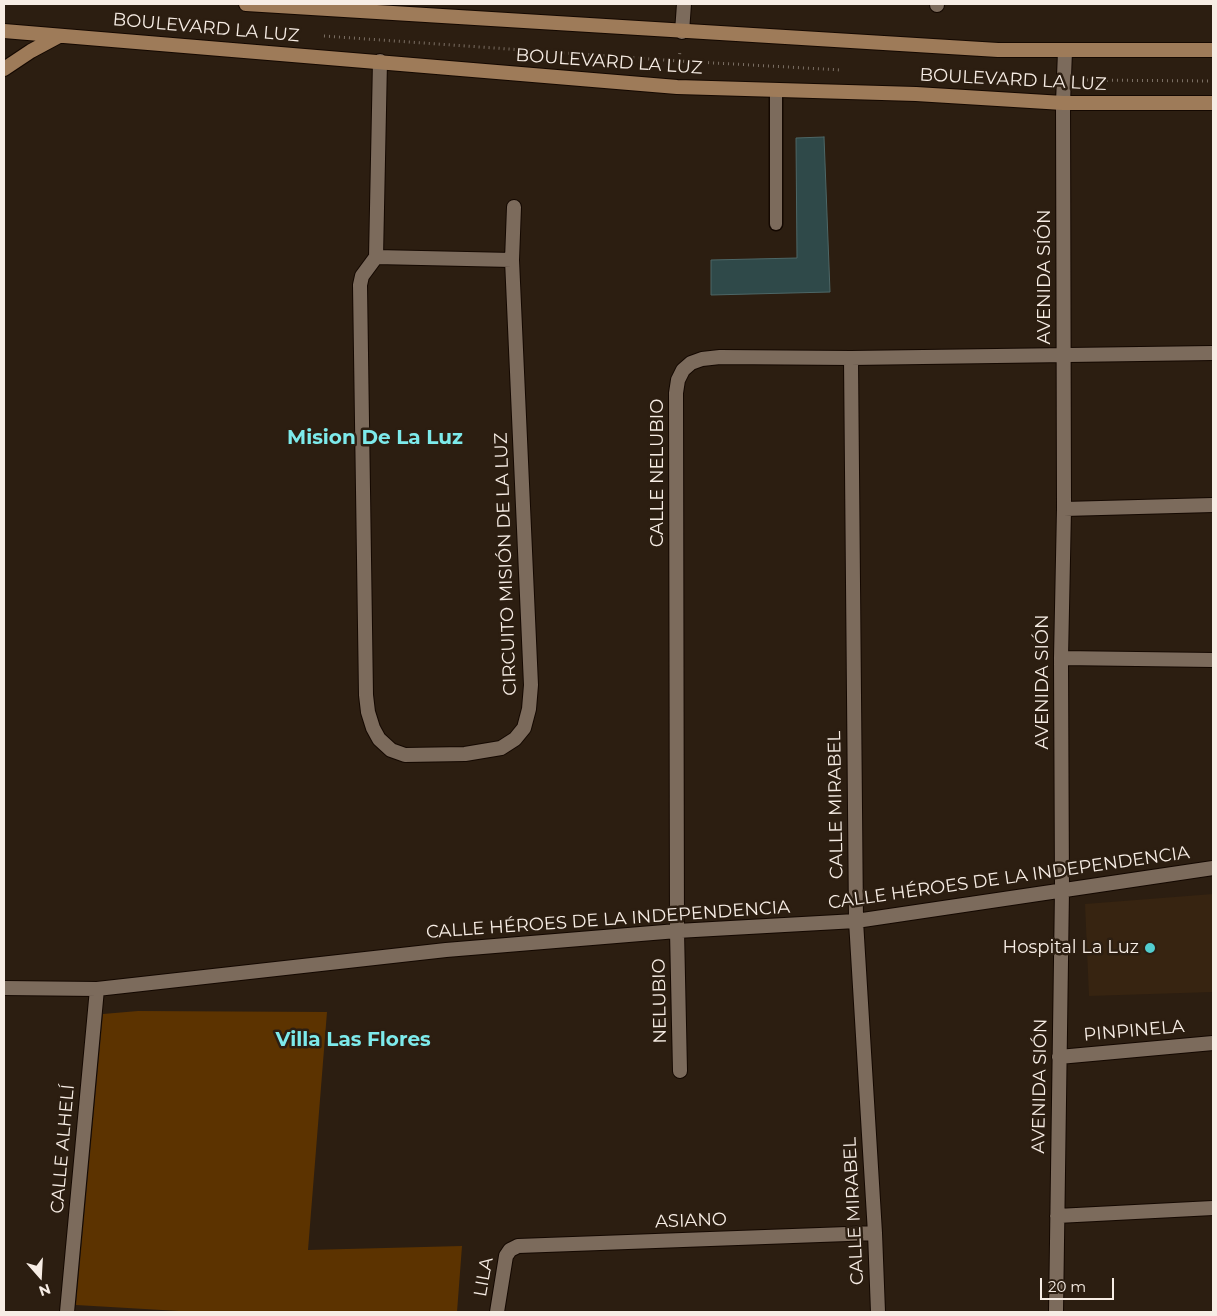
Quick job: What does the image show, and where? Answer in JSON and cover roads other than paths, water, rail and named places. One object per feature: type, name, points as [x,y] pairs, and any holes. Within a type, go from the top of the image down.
[{"type":"main road","name":"BOULEVARD LA LUZ","points":[[246,4],[988,50],[1213,50]]},
{"type":"main road","name":"BOULEVARD LA LUZ","points":[[4,31],[380,61],[678,88],[916,94],[1063,103],[1213,103]]},
{"type":"main road","points":[[4,69],[30,51],[60,35]]},
{"type":"street","points":[[682,32],[684,4]]},
{"type":"street","name":"AVENIDA SIÓN","points":[[1056,1312],[1062,890],[1061,658],[1064,509],[1063,103],[1065,51]]},
{"type":"street","points":[[380,61],[376,257],[512,260]]},
{"type":"street","name":"CIRCUITO MISIÓN DE LA LUZ","points":[[376,257],[362,276],[360,286],[366,695],[368,712],[379,739],[391,750],[405,755],[465,754],[489,751],[501,748],[514,739],[524,728],[529,709],[531,685],[512,260],[514,207]]},
{"type":"street","name":"CALLE NELUBIO","points":[[677,930],[676,393],[678,380],[683,370],[691,363],[702,359],[720,357],[850,358],[1213,353]]},
{"type":"street","name":"CALLE MIRABEL","points":[[850,358],[856,921],[878,1312]]},
{"type":"street","points":[[1064,509],[1213,505]]},
{"type":"street","points":[[1061,658],[1213,660]]},
{"type":"street","name":"CALLE HÉROES DE LA INDEPENDENCIA","points":[[4,988],[97,989],[446,950],[677,930],[856,921],[1213,868]]},
{"type":"street","name":"NELUBIO","points":[[677,930],[680,1071]]},
{"type":"street","name":"CALLE ALHELÍ","points":[[67,1312],[97,989]]},
{"type":"street","name":"PINPINELA","points":[[1059,1056],[1213,1043]]},
{"type":"street","points":[[1058,1216],[1213,1208]]},
{"type":"street","name":"ASIANO","points":[[510,1250],[526,1245],[875,1233]]},
{"type":"street","name":"LILA","points":[[497,1312],[506,1256],[510,1250]]},
{"type":"lane","points":[[776,90],[776,224]]},
{"type":"place","name":"Hospital La Luz","points":[[1150,948]]},
{"type":"district","name":"Mision De La Luz","points":[[375,438]]},
{"type":"district","name":"Villa Las Flores","points":[[353,1040]]}]
